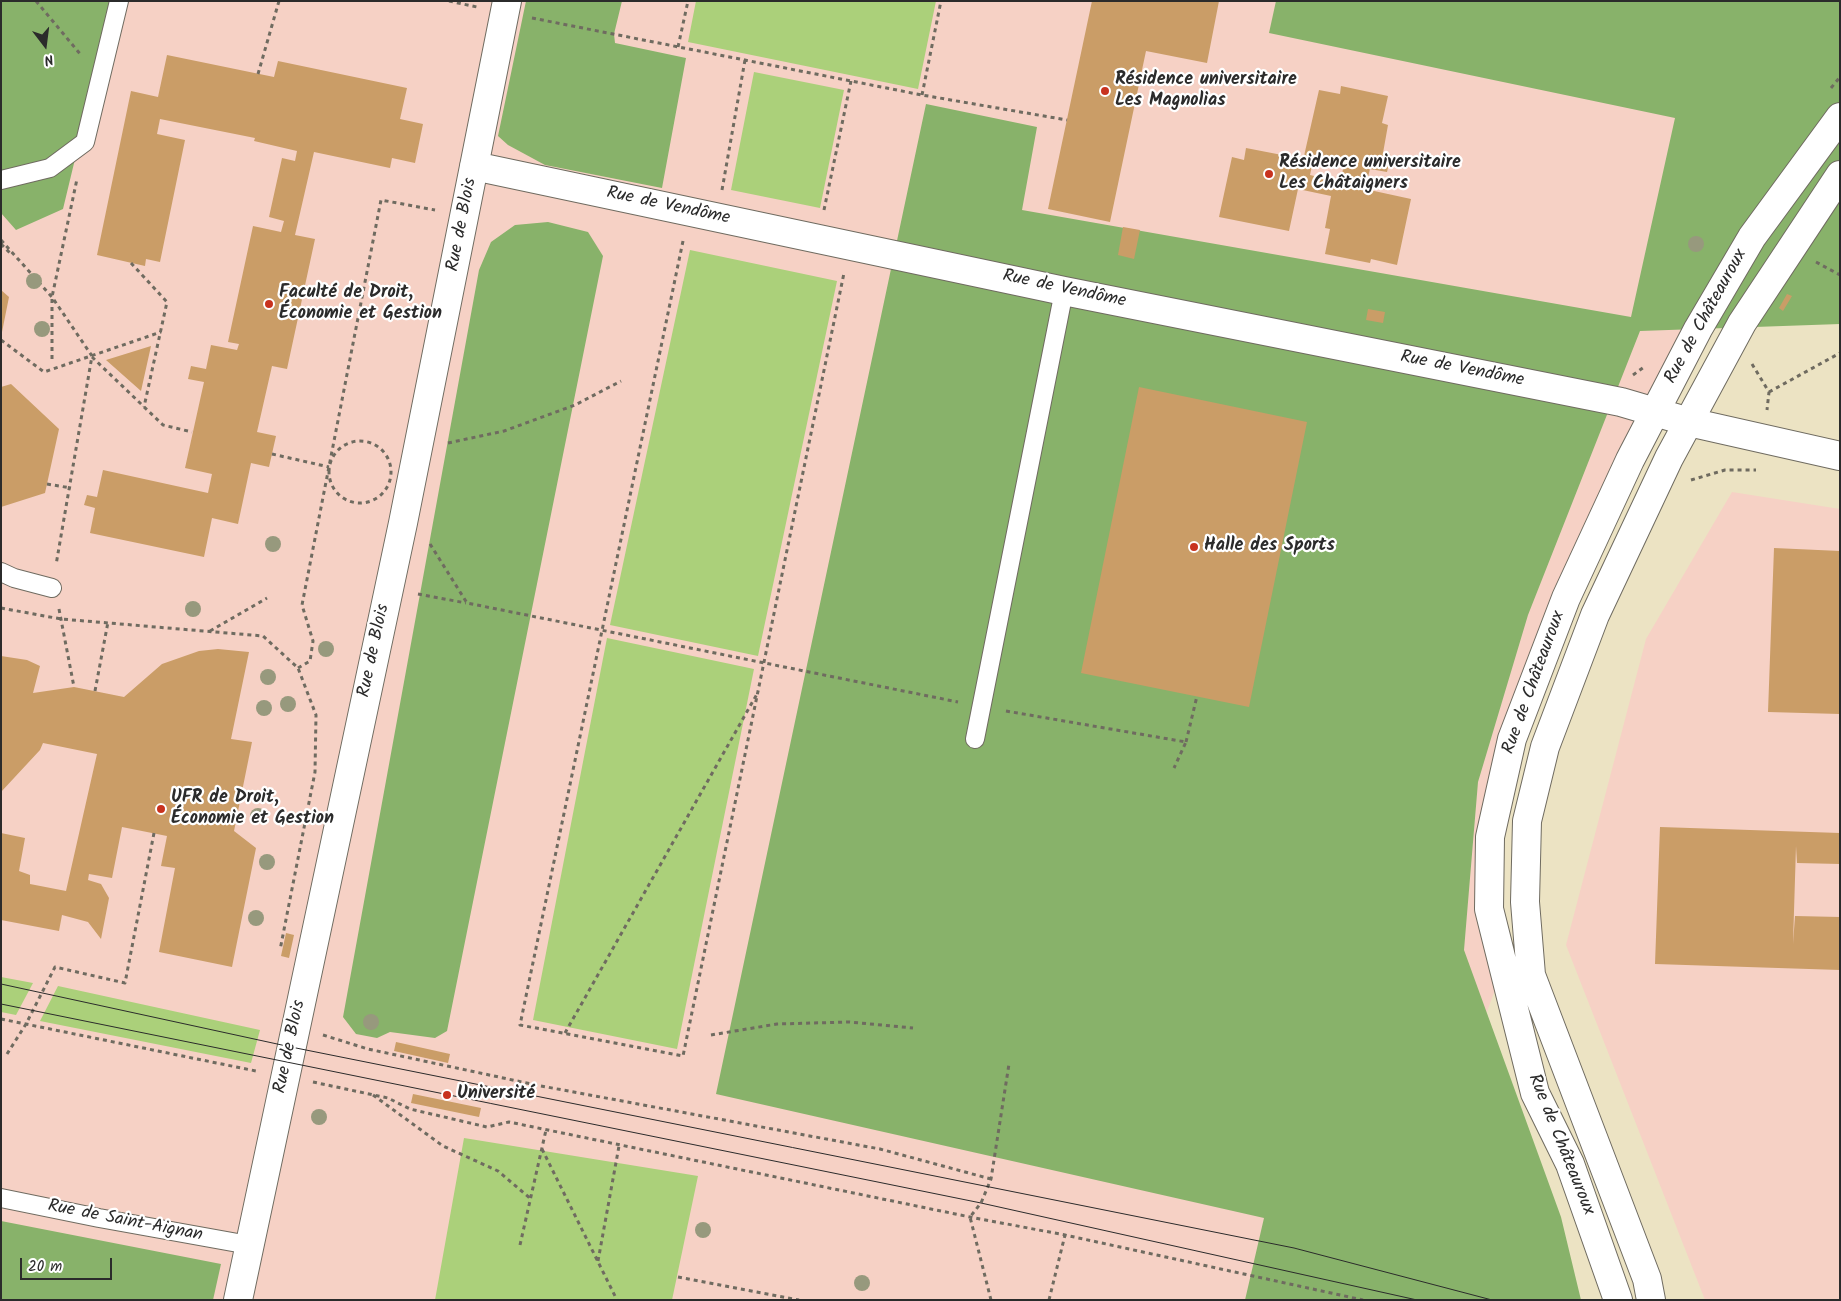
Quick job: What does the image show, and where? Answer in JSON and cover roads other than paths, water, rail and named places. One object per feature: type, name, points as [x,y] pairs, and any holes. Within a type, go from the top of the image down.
[{"type":"street","name":"Rue de Blois","points":[[238,1300],[403,523],[506,7]]},
{"type":"street","name":"Rue de Châteauroux","points":[[1618,1300],[1570,1164],[1534,1093],[1489,909],[1490,837],[1512,739],[1566,598],[1630,460],[1698,329],[1752,237],[1840,117]]},
{"type":"street","name":"Rue de Vendôme","points":[[474,166],[1064,290],[1620,402],[1688,422],[1840,456]]},
{"type":"street","name":"Rue de Châteauroux","points":[[1651,1300],[1646,1280],[1531,975],[1525,902],[1527,821],[1545,747],[1595,615],[1688,422],[1742,324],[1840,176]]},
{"type":"lane","points":[[1,180],[50,168],[85,142],[119,1]]},
{"type":"lane","points":[[974,739],[1064,290]]},
{"type":"lane","points":[[1,572],[14,578],[52,588]]},
{"type":"lane","name":"Rue de Saint-Aignan","points":[[1,1198],[249,1245]]},
{"type":"tram line","points":[[1,984],[291,1047],[1294,1248],[1492,1300]]},
{"type":"tram line","points":[[1,1004],[981,1203],[1417,1300]]},
{"type":"place","name":"Résidence universitaire Les Magnolias","points":[[1105,91]]},
{"type":"place","name":"Résidence universitaire Les Châtaigners","points":[[1269,174]]},
{"type":"place","name":"Faculté de Droit, Économie et Gestion","points":[[269,304]]},
{"type":"place","name":"Halle des Sports","points":[[1194,547]]},
{"type":"place","name":"UFR de Droit, Économie et Gestion","points":[[161,809]]},
{"type":"place","name":"Université","points":[[447,1095]]}]
